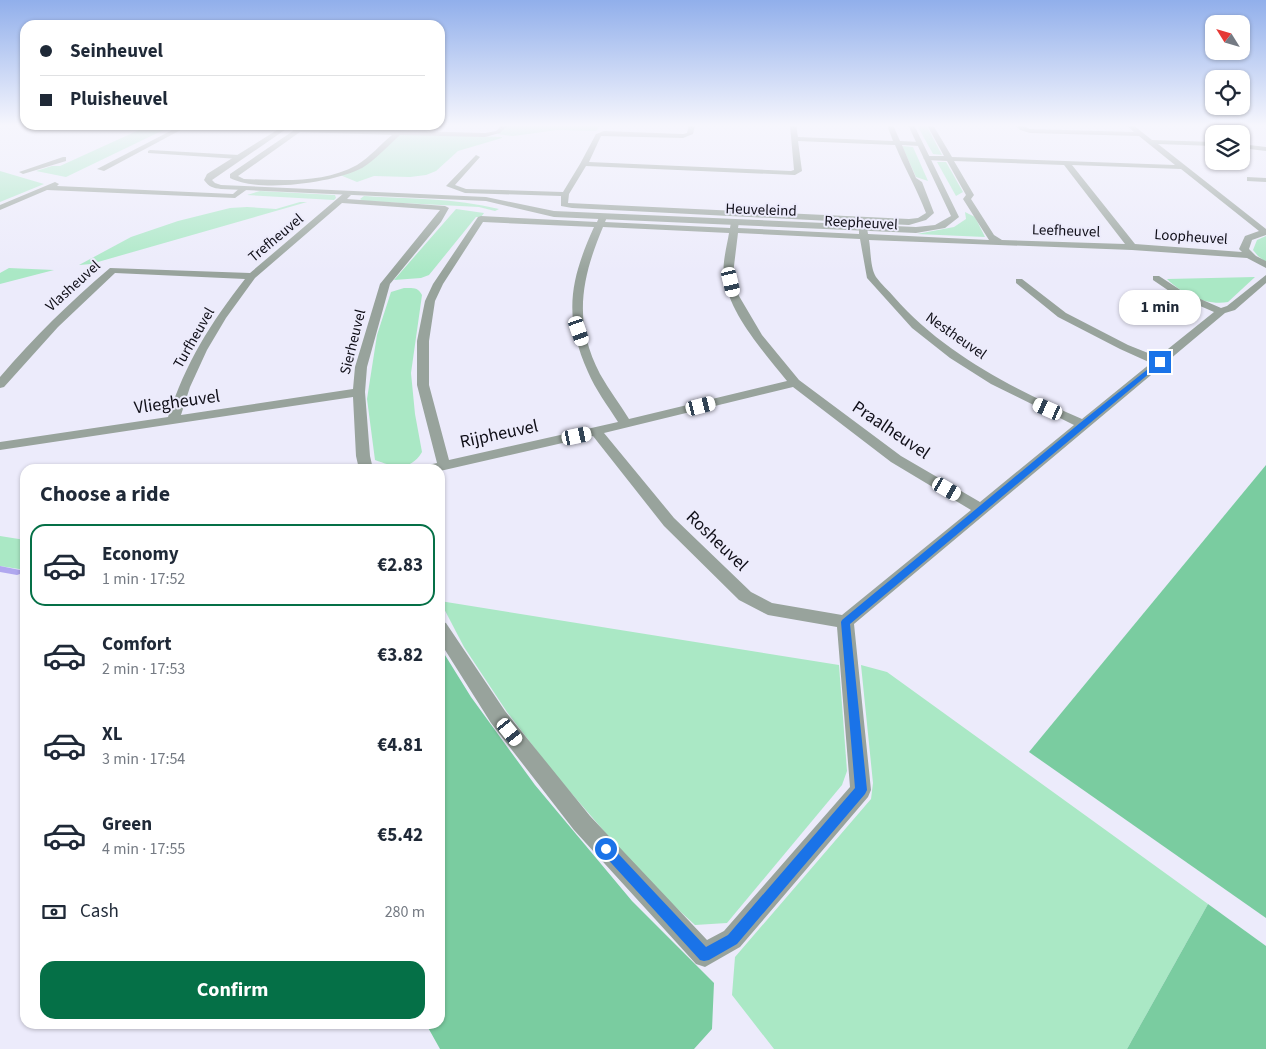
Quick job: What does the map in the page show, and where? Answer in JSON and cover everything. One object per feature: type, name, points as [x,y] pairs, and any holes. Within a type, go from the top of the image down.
[{"type":"street","points":[[213,174],[208,180],[212,185],[221,187],[486,200],[554,214],[602,221],[588,251],[577,291],[579,331],[594,373],[626,424]]},
{"type":"street","points":[[236,174],[233,176],[242,181],[298,183],[337,174]]},
{"type":"street","points":[[461,174],[450,186],[465,191],[565,194]]},
{"type":"street","points":[[578,174],[565,194],[564,204],[735,222],[909,222],[927,217],[930,213],[918,182],[913,179],[911,174]]},
{"type":"street","points":[[864,232],[934,229],[946,225],[955,218],[934,174]]},
{"type":"street","points":[[958,174],[970,195],[967,199],[991,237],[1000,243]]},
{"type":"street","points":[[1075,174],[1132,247]]},
{"type":"street","points":[[1190,174],[1266,232]]},
{"type":"street","points":[[0,208],[63,180]]},
{"type":"street","points":[[1250,180],[1266,180]]},
{"type":"street","points":[[46,188],[235,196],[245,188]]},
{"type":"street","points":[[340,201],[349,193]]},
{"type":"street","name":"Trefheuvel","points":[[252,276],[340,201]]},
{"type":"street","name":"Sierheuvel","points":[[340,201],[445,208],[438,220],[385,284],[361,367],[359,392],[365,464]]},
{"type":"street","name":"Rijpheuvel","points":[[444,464],[423,385],[423,341],[430,301],[438,284],[481,220],[602,221]]},
{"type":"street","name":"Reepheuvel","points":[[602,221],[735,222],[1000,243]]},
{"type":"street","name":"Praalheuvel","points":[[735,222],[728,274],[734,296],[757,336],[795,383],[896,459],[981,509]]},
{"type":"street","name":"Nestheuvel","points":[[864,232],[869,270],[872,278],[914,325],[954,356],[1031,401],[1082,424]]},
{"type":"street","points":[[1266,232],[1248,238],[1244,249],[1248,255],[1266,264]]},
{"type":"street","name":"Leefheuvel","points":[[1000,243],[1132,247]]},
{"type":"street","name":"Loopheuvel","points":[[1132,247],[1248,255]]},
{"type":"street","name":"Vlasheuvel","points":[[0,384],[32,346],[73,304],[113,270],[252,276]]},
{"type":"street","name":"Turfheuvel","points":[[173,421],[184,387],[202,350],[221,318],[252,276]]},
{"type":"street","points":[[1156,278],[1166,287],[1221,311]]},
{"type":"street","points":[[445,636],[498,718],[582,823],[704,955],[732,939],[861,790],[845,622],[1082,424],[1221,311],[1231,308],[1266,278]]},
{"type":"street","points":[[1018,281],[1062,315],[1124,348],[1160,362]]},
{"type":"street","name":"Rijpheuvel","points":[[445,465],[596,432],[795,383]]},
{"type":"street","name":"Vliegheuvel","points":[[0,446],[359,392]]},
{"type":"street","name":"Rosheuvel","points":[[596,432],[669,522],[745,596],[768,609],[845,622]]},
{"type":"green space","points":[[0,174],[10,174],[44,184],[0,202]]},
{"type":"green space","points":[[51,174],[72,174],[66,177]]},
{"type":"green space","points":[[429,174],[410,177],[374,176],[357,182],[340,175]]},
{"type":"green space","points":[[915,174],[925,174],[928,181],[916,177]]},
{"type":"green space","points":[[944,174],[953,174],[963,192],[956,196]]},
{"type":"green space","points":[[260,191],[335,195],[336,198],[334,200],[247,195]]},
{"type":"green space","points":[[364,196],[449,201],[499,209],[495,211],[479,207],[363,201],[360,199]]},
{"type":"green space","points":[[300,202],[307,202],[91,264],[79,265],[131,237],[178,221],[230,208],[276,209]]},
{"type":"green space","points":[[456,209],[484,213],[481,217],[476,217],[429,275],[421,278],[394,280]]},
{"type":"green space","points":[[965,212],[975,217],[985,237],[917,234],[954,227],[966,219]]},
{"type":"green space","points":[[1266,236],[1266,262],[1253,250],[1257,240]]},
{"type":"green space","points":[[9,268],[54,270],[0,284],[0,273]]},
{"type":"green space","points":[[1255,277],[1228,302],[1220,303],[1195,298],[1167,279]]},
{"type":"green space","points":[[404,288],[413,288],[417,289],[422,295],[411,373],[415,414],[422,452],[410,464],[386,464],[375,460],[367,399],[377,335],[391,292]]},
{"type":"green space","points":[[1266,465],[1266,918],[1029,752]]},
{"type":"green space","points":[[0,536],[20,539],[20,569],[0,566]]},
{"type":"green space","points":[[445,602],[839,665],[847,771],[842,785],[727,923],[695,925],[648,882],[553,772],[507,712],[464,647],[445,611]]},
{"type":"green space","points":[[445,655],[471,697],[535,785],[632,901],[714,983],[712,1029],[694,1049],[440,1049],[429,1029],[445,1029]]},
{"type":"green space","points":[[861,665],[887,672],[1208,904],[1127,1049],[774,1049],[732,995],[735,957],[871,799],[873,783]]},
{"type":"green space","points":[[1208,904],[1266,946],[1266,1049],[1127,1049]]},
{"type":"waterway","points":[[0,569],[17,572]]},
{"type":"route","points":[[606,849],[704,955],[732,939],[861,790],[845,622],[1082,424],[1160,362]]}]
